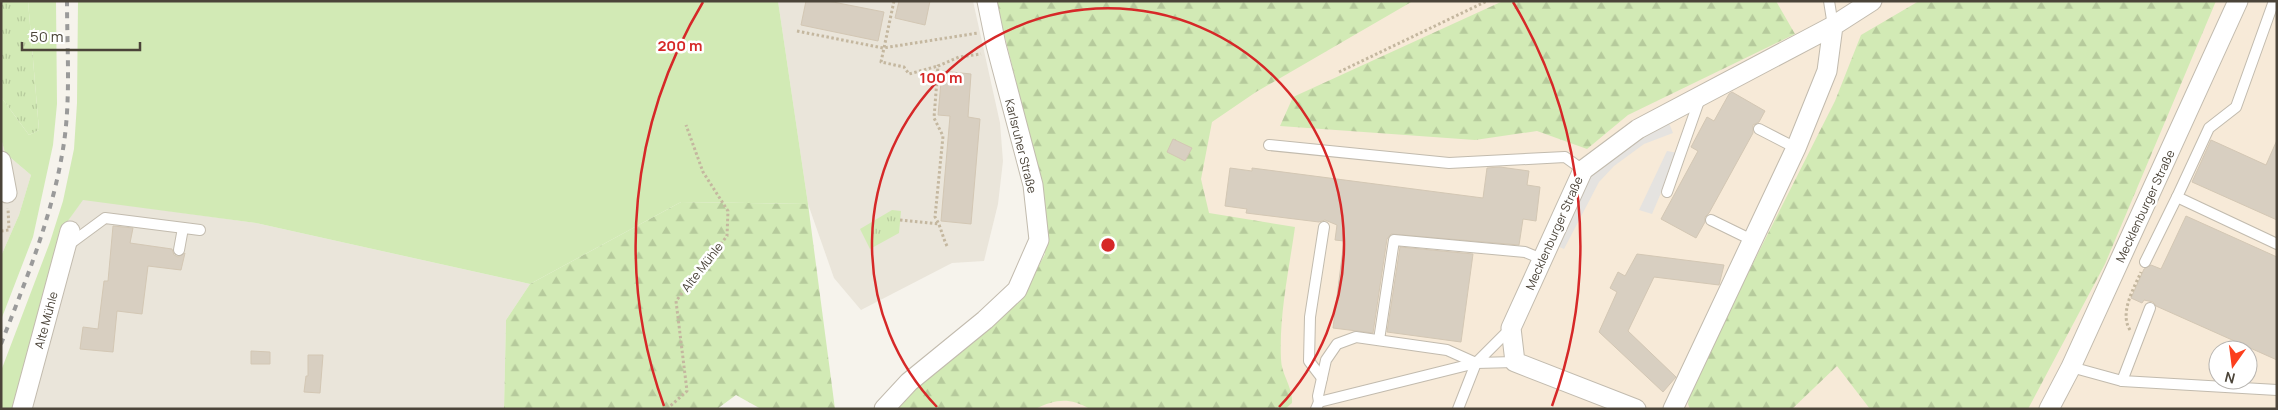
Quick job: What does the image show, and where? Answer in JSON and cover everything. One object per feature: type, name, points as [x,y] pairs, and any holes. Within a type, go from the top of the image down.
[{"type":"street","name":"Karlsruher Straße","points":[[884,409],[909,382],[985,320],[1018,290],[1038,240],[1032,185],[996,45],[987,1]]},
{"type":"street","name":"Mecklenburger Straße","points":[[1511,328],[1582,170],[1638,129],[1700,98],[1833,26],[1872,1]]},
{"type":"street","name":"Mecklenburger Straße","points":[[2049,409],[2071,367],[2238,1]]},
{"type":"street","points":[[1673,409],[1796,148],[1827,70],[1833,26]]},
{"type":"street","points":[[1,161],[7,193]]},
{"type":"street","name":"Alte Mühle","points":[[22,409],[68,239]]},
{"type":"street","points":[[1511,328],[1515,362],[1636,409]]},
{"type":"lane","points":[[1829,1],[1833,26]]},
{"type":"lane","points":[[2145,262],[2209,128],[2236,107],[2274,1]]},
{"type":"lane","points":[[1666,192],[1700,98]]},
{"type":"lane","points":[[1760,130],[1796,148]]},
{"type":"lane","points":[[1269,145],[1449,163],[1565,157],[1582,170]]},
{"type":"lane","points":[[2177,197],[2277,244]]},
{"type":"lane","points":[[68,239],[105,218],[200,230]]},
{"type":"lane","points":[[1711,220],[1752,240]]},
{"type":"lane","points":[[1322,378],[1309,361],[1309,352],[1310,317],[1324,227]]},
{"type":"lane","points":[[179,250],[183,228]]},
{"type":"lane","points":[[1379,340],[1394,240],[1524,252],[1542,259]]},
{"type":"lane","points":[[2122,381],[2150,308]]},
{"type":"lane","points":[[1458,409],[1476,363],[1511,328]]},
{"type":"lane","points":[[1476,363],[1447,350],[1356,337],[1337,344],[1326,360],[1318,396],[1318,405],[1476,363],[1515,362]]},
{"type":"lane","points":[[2071,367],[2122,381],[2277,390]]},
{"type":"path","points":[[894,1],[881,62],[904,66],[909,74],[938,66],[959,57],[985,54]]},
{"type":"path","points":[[1339,72],[1487,1]]},
{"type":"path","points":[[797,31],[883,48],[979,33]]},
{"type":"path","points":[[938,66],[934,118],[943,136],[935,216],[940,224],[939,231],[947,246]]},
{"type":"path","name":"Alte Mühle","points":[[667,409],[687,391],[676,301],[727,236],[728,211],[704,172],[686,125]]},
{"type":"path","points":[[1,230],[9,230],[7,193]]},
{"type":"path","points":[[900,220],[940,224]]},
{"type":"path","points":[[2139,335],[2129,329],[2126,323],[2129,297],[2145,262]]},
{"type":"shaded area","points":[[778,1],[973,1],[1000,123],[1003,161],[998,204],[984,261],[952,263],[861,310],[834,278],[808,204]]},
{"type":"shaded area","points":[[996,1],[2277,1],[2277,409],[890,409],[1021,298],[1045,254],[1042,186]]},
{"type":"shaded area","points":[[1669,123],[1673,133],[1644,144],[1614,166],[1599,182],[1564,249],[1555,245],[1589,176],[1641,135]]},
{"type":"shaded area","points":[[1,138],[5,153],[31,175],[19,215],[1,256]]},
{"type":"shaded area","points":[[1667,151],[1678,153],[1652,214],[1639,210]]},
{"type":"shaded area","points":[[83,199],[256,223],[530,284],[506,320],[504,409],[16,409],[65,225]]},
{"type":"green space","points":[[1,1],[28,1],[39,130],[29,135],[1,97]]},
{"type":"green space","points":[[28,1],[56,1],[57,104],[53,145],[33,237],[1,320],[1,256],[19,215],[31,175],[5,153],[1,138],[1,97],[29,135],[39,130]]},
{"type":"green space","points":[[78,1],[778,1],[808,204],[681,202],[530,284],[256,223],[83,200],[65,225],[16,409],[1,409],[1,371],[50,242],[63,201],[74,149],[77,103]]},
{"type":"green space","points":[[996,1],[1413,1],[1256,92],[1212,122],[1201,179],[1209,213],[1295,227],[1285,292],[1281,342],[1283,370],[1292,397],[1292,403],[1285,409],[1090,409],[1069,401],[1056,401],[1035,409],[890,409],[1021,298],[1045,254],[1042,186]]},
{"type":"green space","points":[[1503,1],[1776,1],[1795,34],[1628,115],[1587,149],[1537,131],[1475,140],[1280,126],[1293,97]]},
{"type":"green space","points":[[1919,1],[2216,1],[2105,264],[2028,409],[1870,409],[1837,366],[1792,409],[1690,409],[1688,404],[1691,386],[1835,101],[1861,35]]},
{"type":"green space","points":[[681,202],[808,204],[835,409],[761,409],[736,395],[717,409],[504,409],[506,320],[530,284]]},
{"type":"green space","points":[[892,210],[901,211],[899,233],[870,249],[860,229]]},
{"type":"building","points":[[806,1],[828,1],[884,12],[878,41],[801,25]]},
{"type":"building","points":[[899,1],[930,1],[925,25],[895,18]]},
{"type":"building","points":[[942,71],[971,74],[968,117],[980,119],[971,224],[941,221],[950,116],[938,115]]},
{"type":"building","points":[[1732,92],[1765,111],[1759,122],[1753,125],[1753,133],[1705,217],[1705,222],[1696,238],[1661,219],[1698,151],[1691,147],[1707,117],[1714,121]]},
{"type":"building","points":[[1173,139],[1192,148],[1185,161],[1167,152]]},
{"type":"building","points":[[2211,140],[2266,165],[2277,140],[2277,220],[2192,182]]},
{"type":"building","points":[[1500,167],[1529,171],[1527,185],[1540,187],[1536,221],[1523,219],[1519,245],[1391,234],[1387,239],[1373,333],[1333,328],[1344,241],[1335,240],[1337,225],[1325,220],[1319,222],[1246,213],[1247,209],[1225,206],[1230,168],[1252,171],[1252,168],[1483,198],[1487,168]]},
{"type":"building","points":[[2186,216],[2277,257],[2277,360],[2258,352],[2258,340],[2232,340],[2156,306],[2153,302],[2144,300],[2142,303],[2131,298],[2144,269],[2151,265],[2161,269]]},
{"type":"building","points":[[113,226],[133,228],[130,243],[172,249],[174,255],[178,257],[185,253],[181,270],[148,266],[142,314],[117,311],[113,352],[80,349],[83,327],[98,329],[104,281],[108,281]]},
{"type":"building","points":[[1400,247],[1473,254],[1461,342],[1387,332]]},
{"type":"building","points":[[1637,254],[1724,265],[1719,285],[1654,277],[1628,331],[1676,377],[1663,392],[1599,332],[1617,292],[1610,288],[1618,272],[1625,276]]},
{"type":"building","points":[[251,351],[270,352],[270,364],[251,364]]},
{"type":"building","points":[[308,355],[323,355],[320,393],[304,392],[306,376],[308,376]]},
{"type":"railway","points":[[1,344],[45,224],[63,149],[67,113],[67,1]]}]
